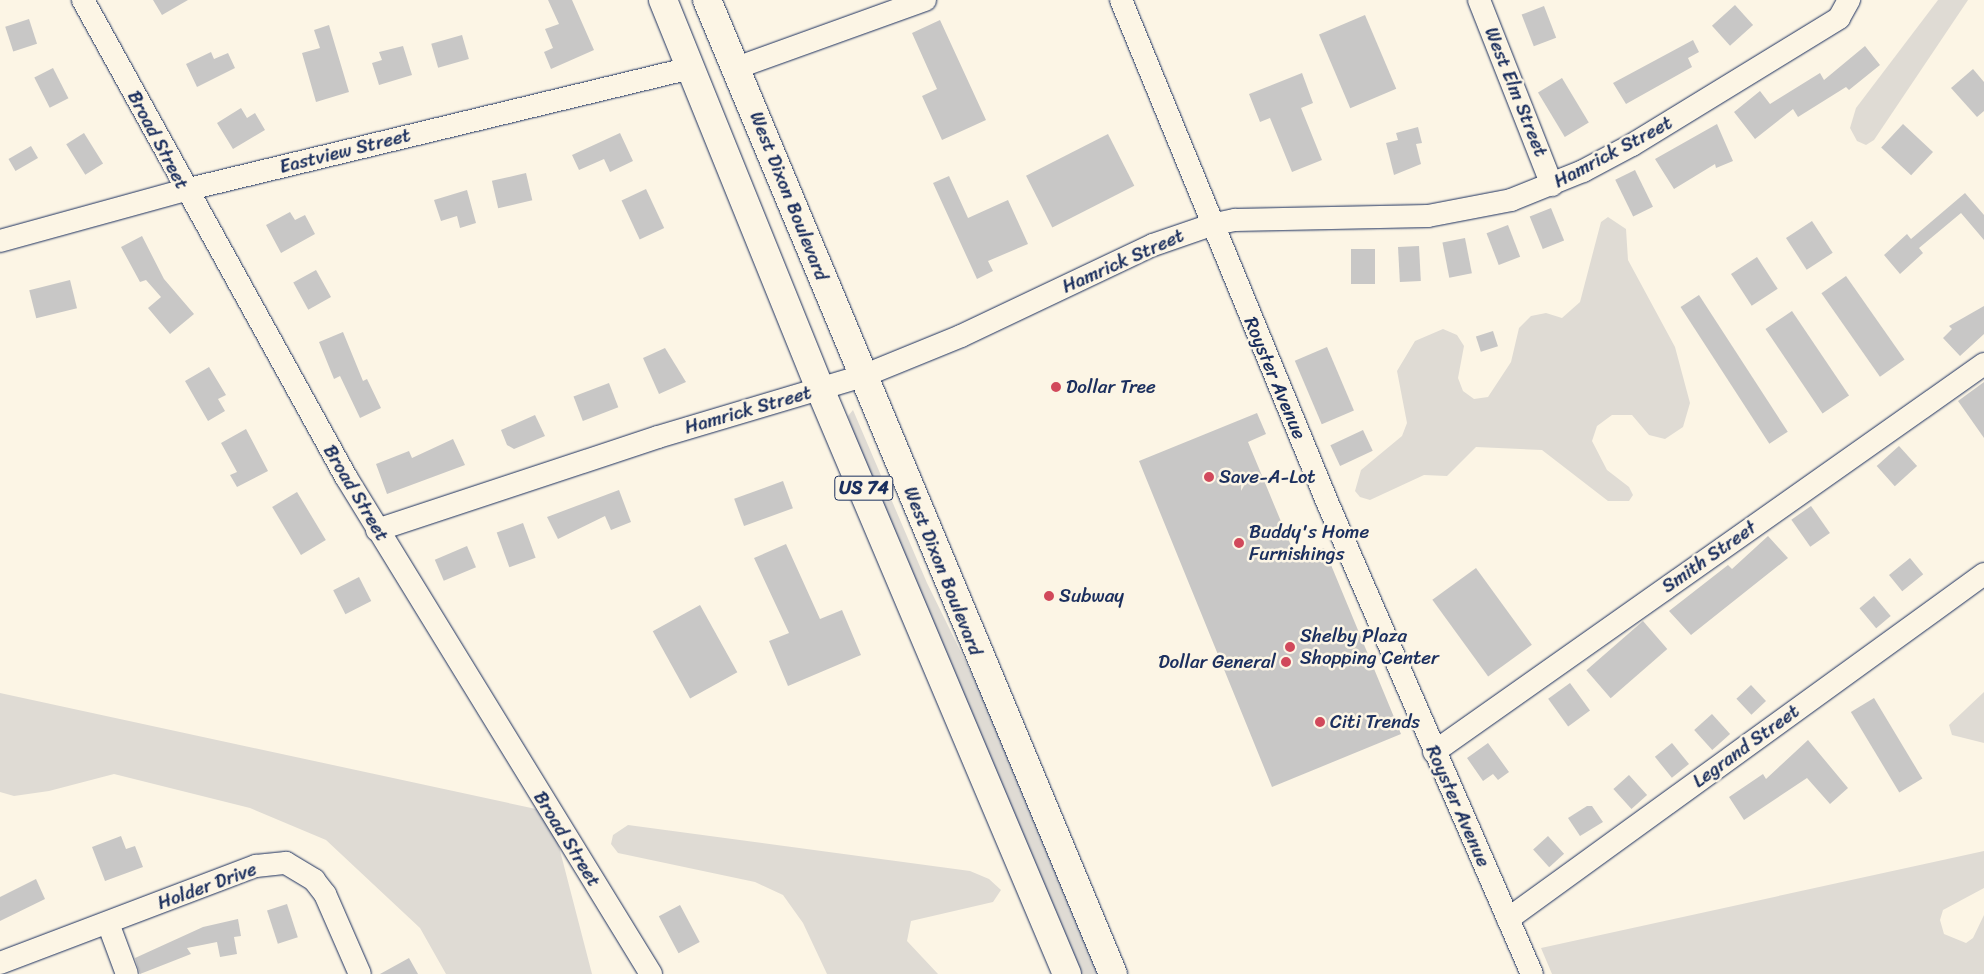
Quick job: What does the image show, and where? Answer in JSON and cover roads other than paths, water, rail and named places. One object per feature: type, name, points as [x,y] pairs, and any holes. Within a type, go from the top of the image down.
[{"type":"highway","name":"West Dixon Boulevard","points":[[663,0],[820,389],[1067,974]]},
{"type":"highway","name":"West Dixon Boulevard","points":[[707,0],[1113,974]]},
{"type":"street","name":"Broad Street","points":[[83,0],[185,190],[378,530],[651,974]]},
{"type":"street","points":[[736,68],[925,0]]},
{"type":"street","name":"Royster Avenue","points":[[1121,0],[1211,225],[1434,752],[1532,974]]},
{"type":"street","name":"West Elm Street","points":[[1479,0],[1552,185]]},
{"type":"street","name":"Hamrick Street","points":[[378,530],[658,437],[863,376],[961,336],[1153,245],[1211,225],[1271,218],[1428,216],[1511,200],[1552,185],[1632,145],[1839,18],[1850,0]]},
{"type":"street","name":"Eastview Street","points":[[0,241],[185,190],[691,68]]},
{"type":"street","name":"Smith Street","points":[[1434,752],[1984,364]]},
{"type":"street","name":"Legrand Street","points":[[1508,919],[1984,574]]},
{"type":"street","name":"Holder Drive","points":[[0,963],[256,866],[286,863],[314,880],[325,894],[360,974]]},
{"type":"street","points":[[108,923],[127,974]]},
{"type":"place","name":"Dollar Tree","points":[[1056,387]]},
{"type":"place","name":"Save-A-Lot","points":[[1209,477]]},
{"type":"place","name":"Buddy's Home Furnishings","points":[[1239,543]]},
{"type":"place","name":"Subway","points":[[1049,596]]},
{"type":"place","name":"Shelby Plaza Shopping Center","points":[[1290,647]]},
{"type":"place","name":"Dollar General","points":[[1286,662]]},
{"type":"place","name":"Citi Trends","points":[[1320,722]]}]
